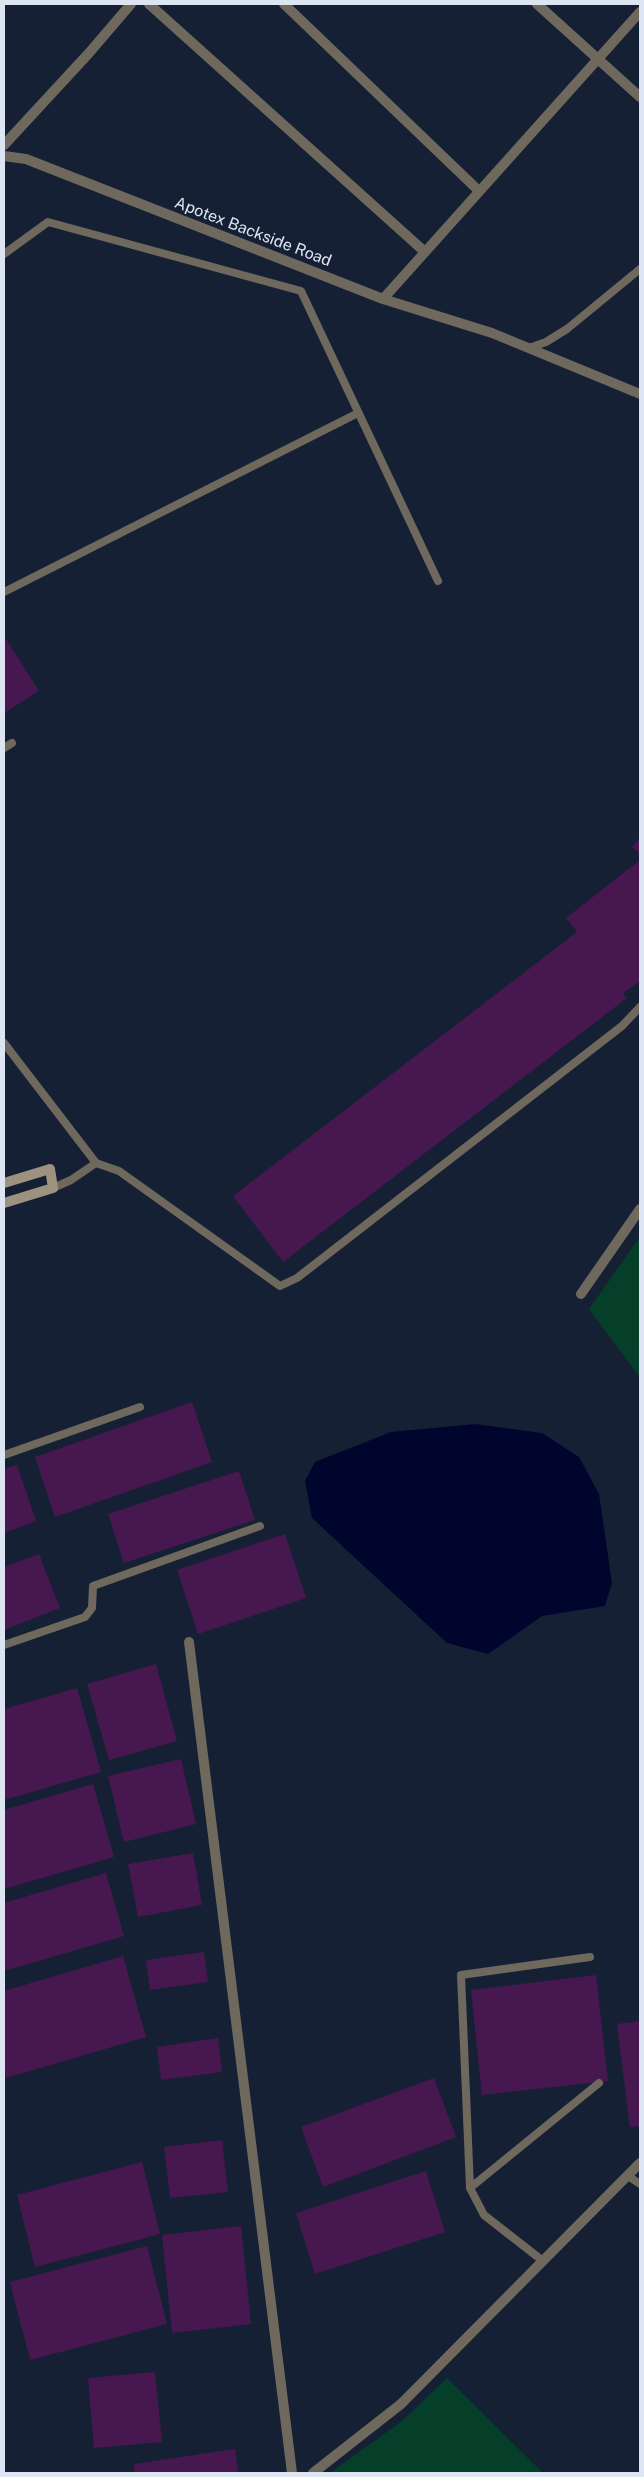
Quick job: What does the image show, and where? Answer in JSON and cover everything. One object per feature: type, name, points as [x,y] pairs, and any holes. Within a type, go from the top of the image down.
[{"type":"street","points":[[4,145],[8,133],[89,53],[131,4]]},
{"type":"street","points":[[149,4],[425,252]]},
{"type":"street","points":[[284,4],[479,191]]},
{"type":"street","points":[[538,4],[640,97]]},
{"type":"street","points":[[383,299],[640,12]]},
{"type":"street","name":"Apotex Backside Road","points":[[4,156],[26,159],[383,299],[492,333],[640,394]]},
{"type":"street","points":[[4,1184],[50,1170],[54,1188],[4,1203]]},
{"type":"street","points":[[581,1294],[640,1209]]},
{"type":"street","points":[[189,1642],[292,2473]]},
{"type":"street","points":[[313,2473],[401,2404],[640,2163]]},
{"type":"lane","points":[[4,254],[48,222],[301,291],[438,581]]},
{"type":"lane","points":[[529,348],[546,342],[567,329],[640,269]]},
{"type":"lane","points":[[4,592],[358,413]]},
{"type":"lane","points":[[4,748],[12,743]]},
{"type":"lane","points":[[4,1043],[96,1163],[119,1171],[280,1286],[297,1278],[328,1254],[622,1026],[640,1007]]},
{"type":"lane","points":[[54,1188],[71,1180],[96,1163]]},
{"type":"lane","points":[[4,1455],[140,1407]]},
{"type":"lane","points":[[4,1645],[85,1617],[92,1608],[94,1586],[260,1526]]},
{"type":"lane","points":[[543,2261],[484,2215],[470,2188],[461,1975],[590,1957]]},
{"type":"lane","points":[[470,2188],[599,2083]]},
{"type":"lane","points":[[628,2176],[640,2184]]},
{"type":"green space","points":[[640,1237],[640,1377],[589,1309]]},
{"type":"green space","points":[[447,2378],[543,2473],[330,2473],[402,2421]]},
{"type":"water","points":[[475,1424],[542,1433],[579,1457],[599,1494],[612,1583],[605,1606],[542,1616],[488,1654],[447,1643],[312,1518],[305,1481],[315,1462],[391,1432]]},
{"type":"building","points":[[4,636],[39,691],[4,713]]},
{"type":"building","points":[[640,838],[640,854],[632,847]]},
{"type":"building","points":[[640,860],[640,981],[623,993],[627,998],[283,1262],[233,1196],[577,932],[566,918]]},
{"type":"building","points":[[192,1402],[212,1462],[55,1517],[35,1457]]},
{"type":"building","points":[[17,1465],[36,1521],[4,1533],[4,1469]]},
{"type":"building","points":[[239,1471],[255,1520],[124,1563],[108,1514]]},
{"type":"building","points":[[285,1534],[306,1598],[198,1634],[177,1570]]},
{"type":"building","points":[[39,1554],[60,1608],[4,1630],[4,1567]]},
{"type":"building","points":[[156,1664],[177,1741],[109,1760],[87,1684]]},
{"type":"building","points":[[77,1688],[101,1772],[4,1800],[4,1709]]},
{"type":"building","points":[[181,1759],[196,1824],[124,1842],[108,1776]]},
{"type":"building","points":[[93,1784],[114,1857],[4,1889],[4,1810]]},
{"type":"building","points":[[193,1853],[202,1905],[138,1917],[128,1864]]},
{"type":"building","points":[[106,1873],[124,1936],[4,1971],[4,1903]]},
{"type":"building","points":[[204,1952],[208,1982],[150,1990],[146,1960]]},
{"type":"building","points":[[123,1956],[146,2037],[6,2078],[4,2069],[4,1991]]},
{"type":"building","points":[[596,1975],[608,2081],[482,2095],[471,1990]]},
{"type":"building","points":[[640,2021],[640,2126],[630,2127],[617,2024]]},
{"type":"building","points":[[218,2038],[222,2072],[161,2080],[157,2047]]},
{"type":"building","points":[[434,2078],[456,2137],[323,2187],[301,2127]]},
{"type":"building","points":[[222,2140],[228,2192],[170,2198],[164,2147]]},
{"type":"building","points":[[142,2162],[160,2234],[35,2267],[17,2195]]},
{"type":"building","points":[[426,2171],[445,2232],[315,2274],[296,2213]]},
{"type":"building","points":[[241,2226],[251,2324],[172,2333],[162,2235]]},
{"type":"building","points":[[147,2246],[167,2324],[30,2360],[10,2282]]},
{"type":"building","points":[[155,2372],[162,2442],[94,2448],[88,2378]]},
{"type":"building","points":[[235,2449],[238,2473],[135,2473],[134,2464]]}]
